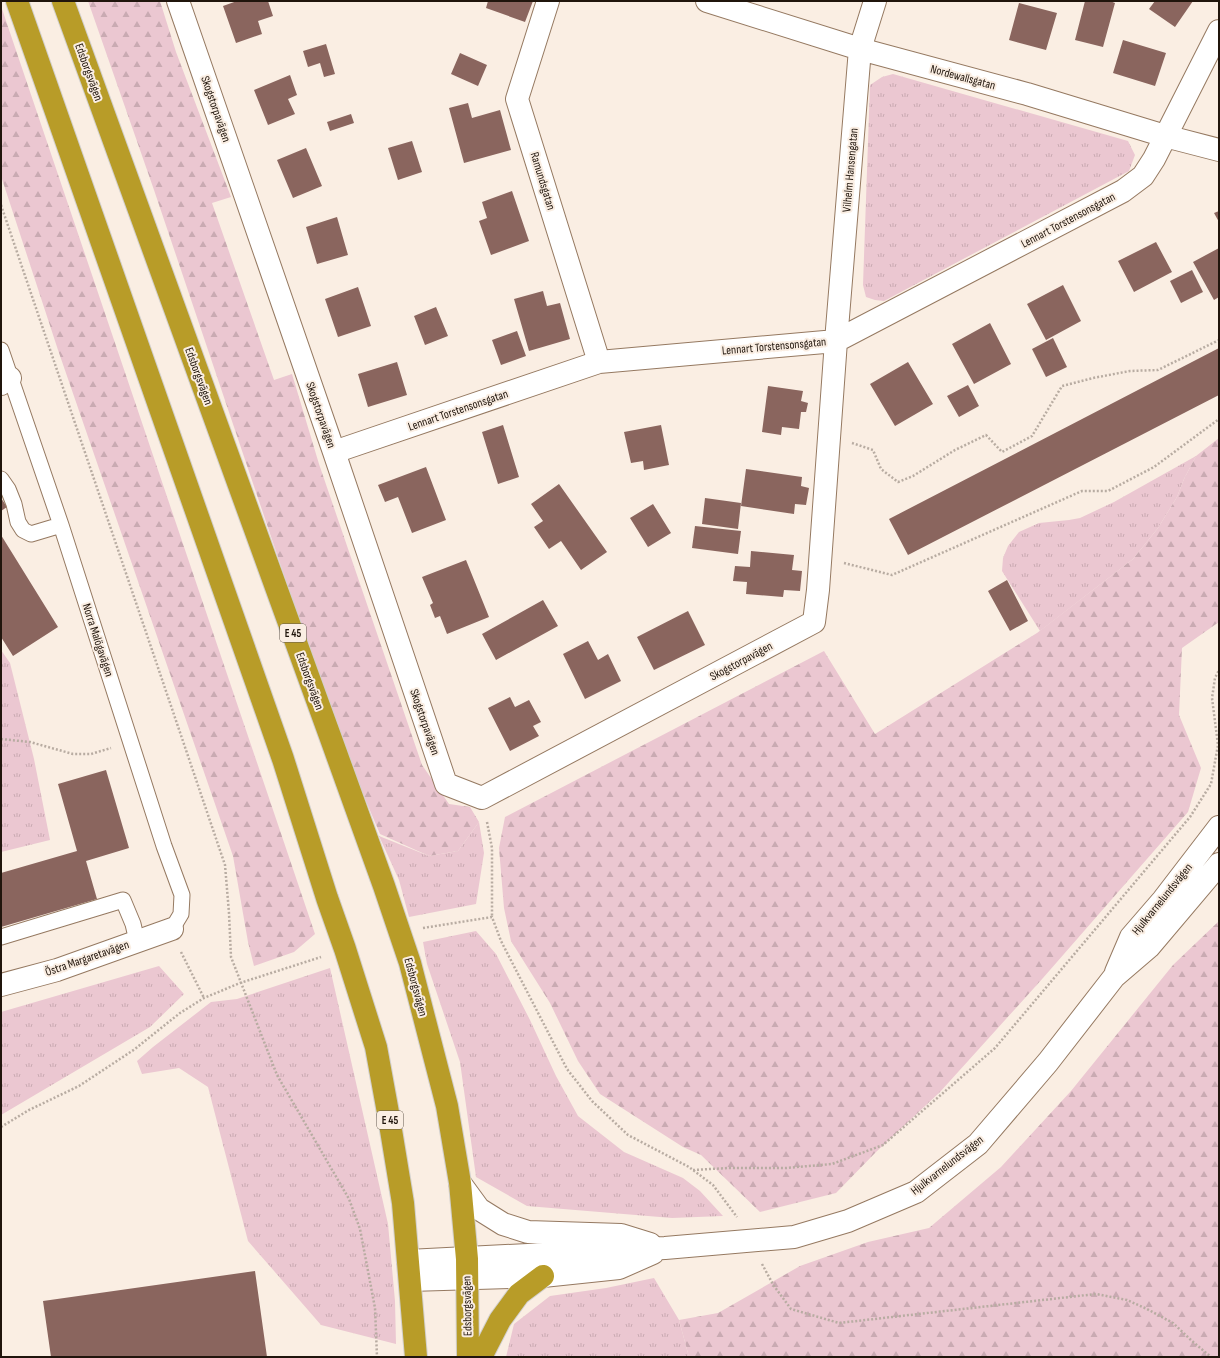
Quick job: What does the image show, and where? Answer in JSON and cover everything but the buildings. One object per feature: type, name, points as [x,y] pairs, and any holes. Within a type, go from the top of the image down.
[{"type":"highway","name":"E 45","points":[[17,1],[283,759],[349,962],[377,1055],[403,1203],[416,1357]]},
{"type":"highway","name":"Edsborgsvägen","points":[[63,1],[384,886],[410,963],[447,1106],[460,1183],[467,1269],[468,1357]]},
{"type":"highway","points":[[480,1357],[500,1320],[519,1294],[543,1276]]},
{"type":"street","name":"Skogstorpavägen","points":[[178,1],[334,452],[446,784],[482,798],[814,622],[818,590],[836,340]]},
{"type":"street","name":"Ramundsgatan","points":[[548,1],[517,100],[599,362]]},
{"type":"street","name":"Nordewallsgatan","points":[[707,1],[860,49],[1027,94],[1165,136],[1219,150]]},
{"type":"street","name":"Vilhelm Hansengatan","points":[[836,340],[860,49],[875,1]]},
{"type":"street","name":"Lennart Torstensonsgatan","points":[[334,452],[599,362],[836,340],[1123,191],[1143,176],[1219,31]]},
{"type":"street","name":"Hjulkvarnelundsvägen","points":[[1114,977],[1131,937],[1163,900],[1219,827]]},
{"type":"street","name":"Hjulkvarnelundsvägen","points":[[467,1269],[504,1256],[665,1248],[794,1237],[848,1221],[916,1192],[978,1144],[1048,1062],[1114,977],[1149,947],[1219,864]]},
{"type":"street","name":"Östra Margaretavägen","points":[[1,985],[56,970],[172,929]]},
{"type":"street","points":[[460,1183],[479,1209],[503,1224],[528,1232],[621,1235],[665,1248]]},
{"type":"street","points":[[409,1271],[467,1269],[543,1276],[619,1268],[665,1248]]},
{"type":"lane","name":"Norra Malögavägen","points":[[1,350],[5,381],[61,524],[164,846],[182,895],[181,914],[172,929]]},
{"type":"lane","points":[[1,479],[8,489],[14,504],[18,522],[23,530],[31,534],[61,524]]},
{"type":"lane","points":[[1,936],[123,900],[133,924],[137,942]]},
{"type":"path","points":[[1,205],[225,865],[231,957],[240,983],[277,1075],[349,1199],[360,1229],[375,1308],[377,1357]]},
{"type":"path","points":[[850,442],[873,450],[881,469],[898,482],[913,476],[955,450],[986,435],[1002,452],[1032,436],[1062,386],[1130,371],[1158,370],[1219,340]]},
{"type":"path","points":[[841,562],[892,575],[1082,491],[1108,491],[1154,467],[1219,419]]},
{"type":"path","points":[[693,1170],[728,1168],[786,1168],[832,1164],[883,1145],[995,1048],[1190,817],[1211,784],[1218,744],[1212,698],[1215,678],[1219,670]]},
{"type":"path","points":[[1,739],[30,742],[73,754],[91,754],[130,741]]},
{"type":"path","points":[[482,798],[492,848],[492,917],[501,941],[567,1069],[592,1101],[628,1134],[693,1170],[713,1185],[741,1222]]},
{"type":"path","points":[[422,929],[492,917]]},
{"type":"path","points":[[172,929],[183,960],[204,998]]},
{"type":"path","points":[[1,1126],[29,1110],[80,1086],[135,1049],[180,1013],[204,998],[240,983],[322,957]]},
{"type":"path","points":[[761,1262],[774,1286],[791,1309],[839,1323],[1096,1294],[1127,1300],[1173,1323],[1211,1357]]},
{"type":"green space","points":[[88,1],[160,1],[176,52],[231,197],[212,203],[274,380],[292,374],[319,464],[422,765],[449,804],[470,807],[479,822],[458,851],[429,856],[380,834],[339,738],[154,190]]},
{"type":"green space","points":[[1,6],[315,934],[294,952],[254,966],[248,942],[233,856],[58,350],[1,176]]},
{"type":"green space","points":[[893,74],[1128,141],[1135,155],[1129,171],[884,301],[866,297],[863,285],[870,85],[882,77]]},
{"type":"green space","points":[[1219,438],[1219,622],[1182,648],[1179,715],[1201,768],[1188,812],[1043,978],[940,1092],[876,1152],[836,1193],[760,1212],[701,1155],[683,1147],[600,1094],[578,1061],[550,1003],[511,941],[504,908],[499,848],[505,817],[824,651],[875,734],[1037,633],[1133,559],[1158,528],[1177,497],[1184,479],[1196,456]]},
{"type":"green space","points":[[1196,456],[1184,479],[1177,497],[1158,528],[1133,559],[1040,631],[1002,571],[1003,558],[1008,546],[1019,532],[1039,523],[1080,518],[1114,502]]},
{"type":"green space","points":[[1,650],[10,663],[34,759],[50,840],[1,852]]},
{"type":"green space","points":[[479,822],[484,853],[476,904],[409,917],[399,880],[379,836],[429,856],[458,851]]},
{"type":"green space","points":[[1219,921],[1219,1357],[689,1357],[679,1320],[718,1313],[800,1266],[868,1242],[929,1228],[1001,1167],[1071,1091],[1173,965]]},
{"type":"green space","points":[[476,931],[496,954],[530,1020],[556,1076],[578,1116],[624,1152],[683,1178],[700,1191],[723,1216],[672,1218],[527,1206],[476,1177],[460,1062],[427,964],[423,942]]},
{"type":"green space","points":[[159,966],[184,994],[150,1027],[1,1115],[1,1012]]},
{"type":"green space","points":[[330,968],[388,1224],[395,1301],[396,1344],[321,1325],[248,1241],[208,1087],[179,1068],[142,1074],[137,1061],[211,1002],[237,999]]},
{"type":"green space","points":[[654,1278],[679,1320],[689,1357],[506,1357],[514,1324],[550,1296],[606,1288]]}]
